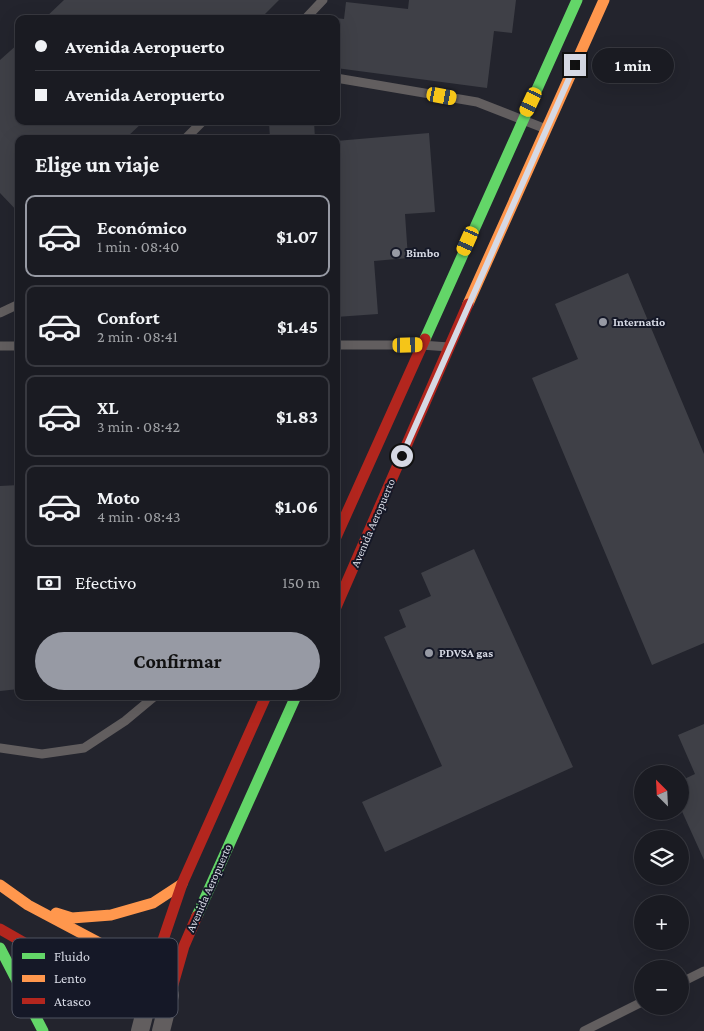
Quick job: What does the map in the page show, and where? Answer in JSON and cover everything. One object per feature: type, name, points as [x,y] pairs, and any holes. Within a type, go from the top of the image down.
[{"type":"street","points":[[340,528],[577,0]]},
{"type":"street","name":"Avenida Aeropuerto","points":[[340,598],[604,0]]},
{"type":"street","name":"Avenida Aeropuerto","points":[[164,938],[182,884],[264,700]]},
{"type":"street","name":"Avenida Aeropuerto","points":[[178,967],[184,946],[206,894],[294,700]]},
{"type":"street","points":[[0,884],[28,905],[89,938]]},
{"type":"street","points":[[28,905],[72,918],[111,915],[153,903],[182,884]]},
{"type":"street","points":[[0,929],[16,938]]},
{"type":"street","points":[[0,948],[12,971]]},
{"type":"street","points":[[36,1018],[43,1031]]},
{"type":"street","name":"Avenida Aeropuerto","points":[[140,1031],[143,1018]]},
{"type":"street","name":"Avenida Aeropuerto","points":[[161,1031],[164,1018]]},
{"type":"lane","points":[[309,15],[323,0]]},
{"type":"lane","points":[[340,79],[477,102],[546,129]]},
{"type":"lane","points":[[189,135],[199,125]]},
{"type":"lane","points":[[0,313],[15,306]]},
{"type":"lane","points":[[340,345],[421,344],[449,348]]},
{"type":"lane","points":[[0,346],[15,346]]},
{"type":"lane","points":[[0,748],[42,754],[84,748],[125,721],[150,700]]},
{"type":"lane","points":[[689,978],[704,971]]},
{"type":"lane","points":[[584,1031],[634,1006]]},
{"type":"building","points":[[64,0],[279,0],[264,15],[48,15]]},
{"type":"building","points":[[409,0],[516,0],[512,33],[494,31],[487,88],[340,69],[340,18],[344,19],[346,2],[408,9]]},
{"type":"building","points":[[15,47],[15,125],[140,125],[129,135],[15,135],[15,209],[0,193],[0,60]]},
{"type":"building","points":[[269,125],[314,125],[315,135],[270,135]]},
{"type":"building","points":[[429,133],[435,212],[405,214],[408,258],[374,261],[378,314],[340,317],[340,141]]},
{"type":"building","points":[[628,273],[704,454],[704,643],[652,665],[532,378],[578,359],[555,304]]},
{"type":"building","points":[[15,485],[15,689],[0,691],[0,486]]},
{"type":"building","points":[[474,549],[573,767],[385,852],[362,802],[442,766],[384,637],[406,627],[399,610],[431,596],[421,573]]},
{"type":"building","points":[[704,724],[704,860],[686,820],[689,820],[689,777],[695,774],[678,735]]},
{"type":"traffic: fast","points":[[425,339],[577,0]]},
{"type":"traffic: fast","points":[[197,916],[294,700]]},
{"type":"traffic: fast","points":[[0,948],[12,971]]},
{"type":"traffic: fast","points":[[36,1018],[43,1031]]},
{"type":"traffic: slow","points":[[468,304],[604,0]]},
{"type":"traffic: slow","points":[[56,913],[72,918],[111,915],[153,903],[182,884]]},
{"type":"traffic: slow","points":[[0,885],[28,905],[90,938]]},
{"type":"traffic: jam","points":[[340,598],[468,304]]},
{"type":"traffic: jam","points":[[340,528],[425,339]]},
{"type":"traffic: jam","points":[[164,938],[182,884],[264,700]]},
{"type":"traffic: jam","points":[[178,967],[184,946],[197,916]]},
{"type":"traffic: jam","points":[[0,929],[16,938]]},
{"type":"place","name":"Bimbo","points":[[396,253]]},
{"type":"place","name":"Internatio","points":[[603,322]]},
{"type":"place","name":"PDVSA gas","points":[[429,653]]},
{"type":"route","points":[[402,456],[575,65]]}]
